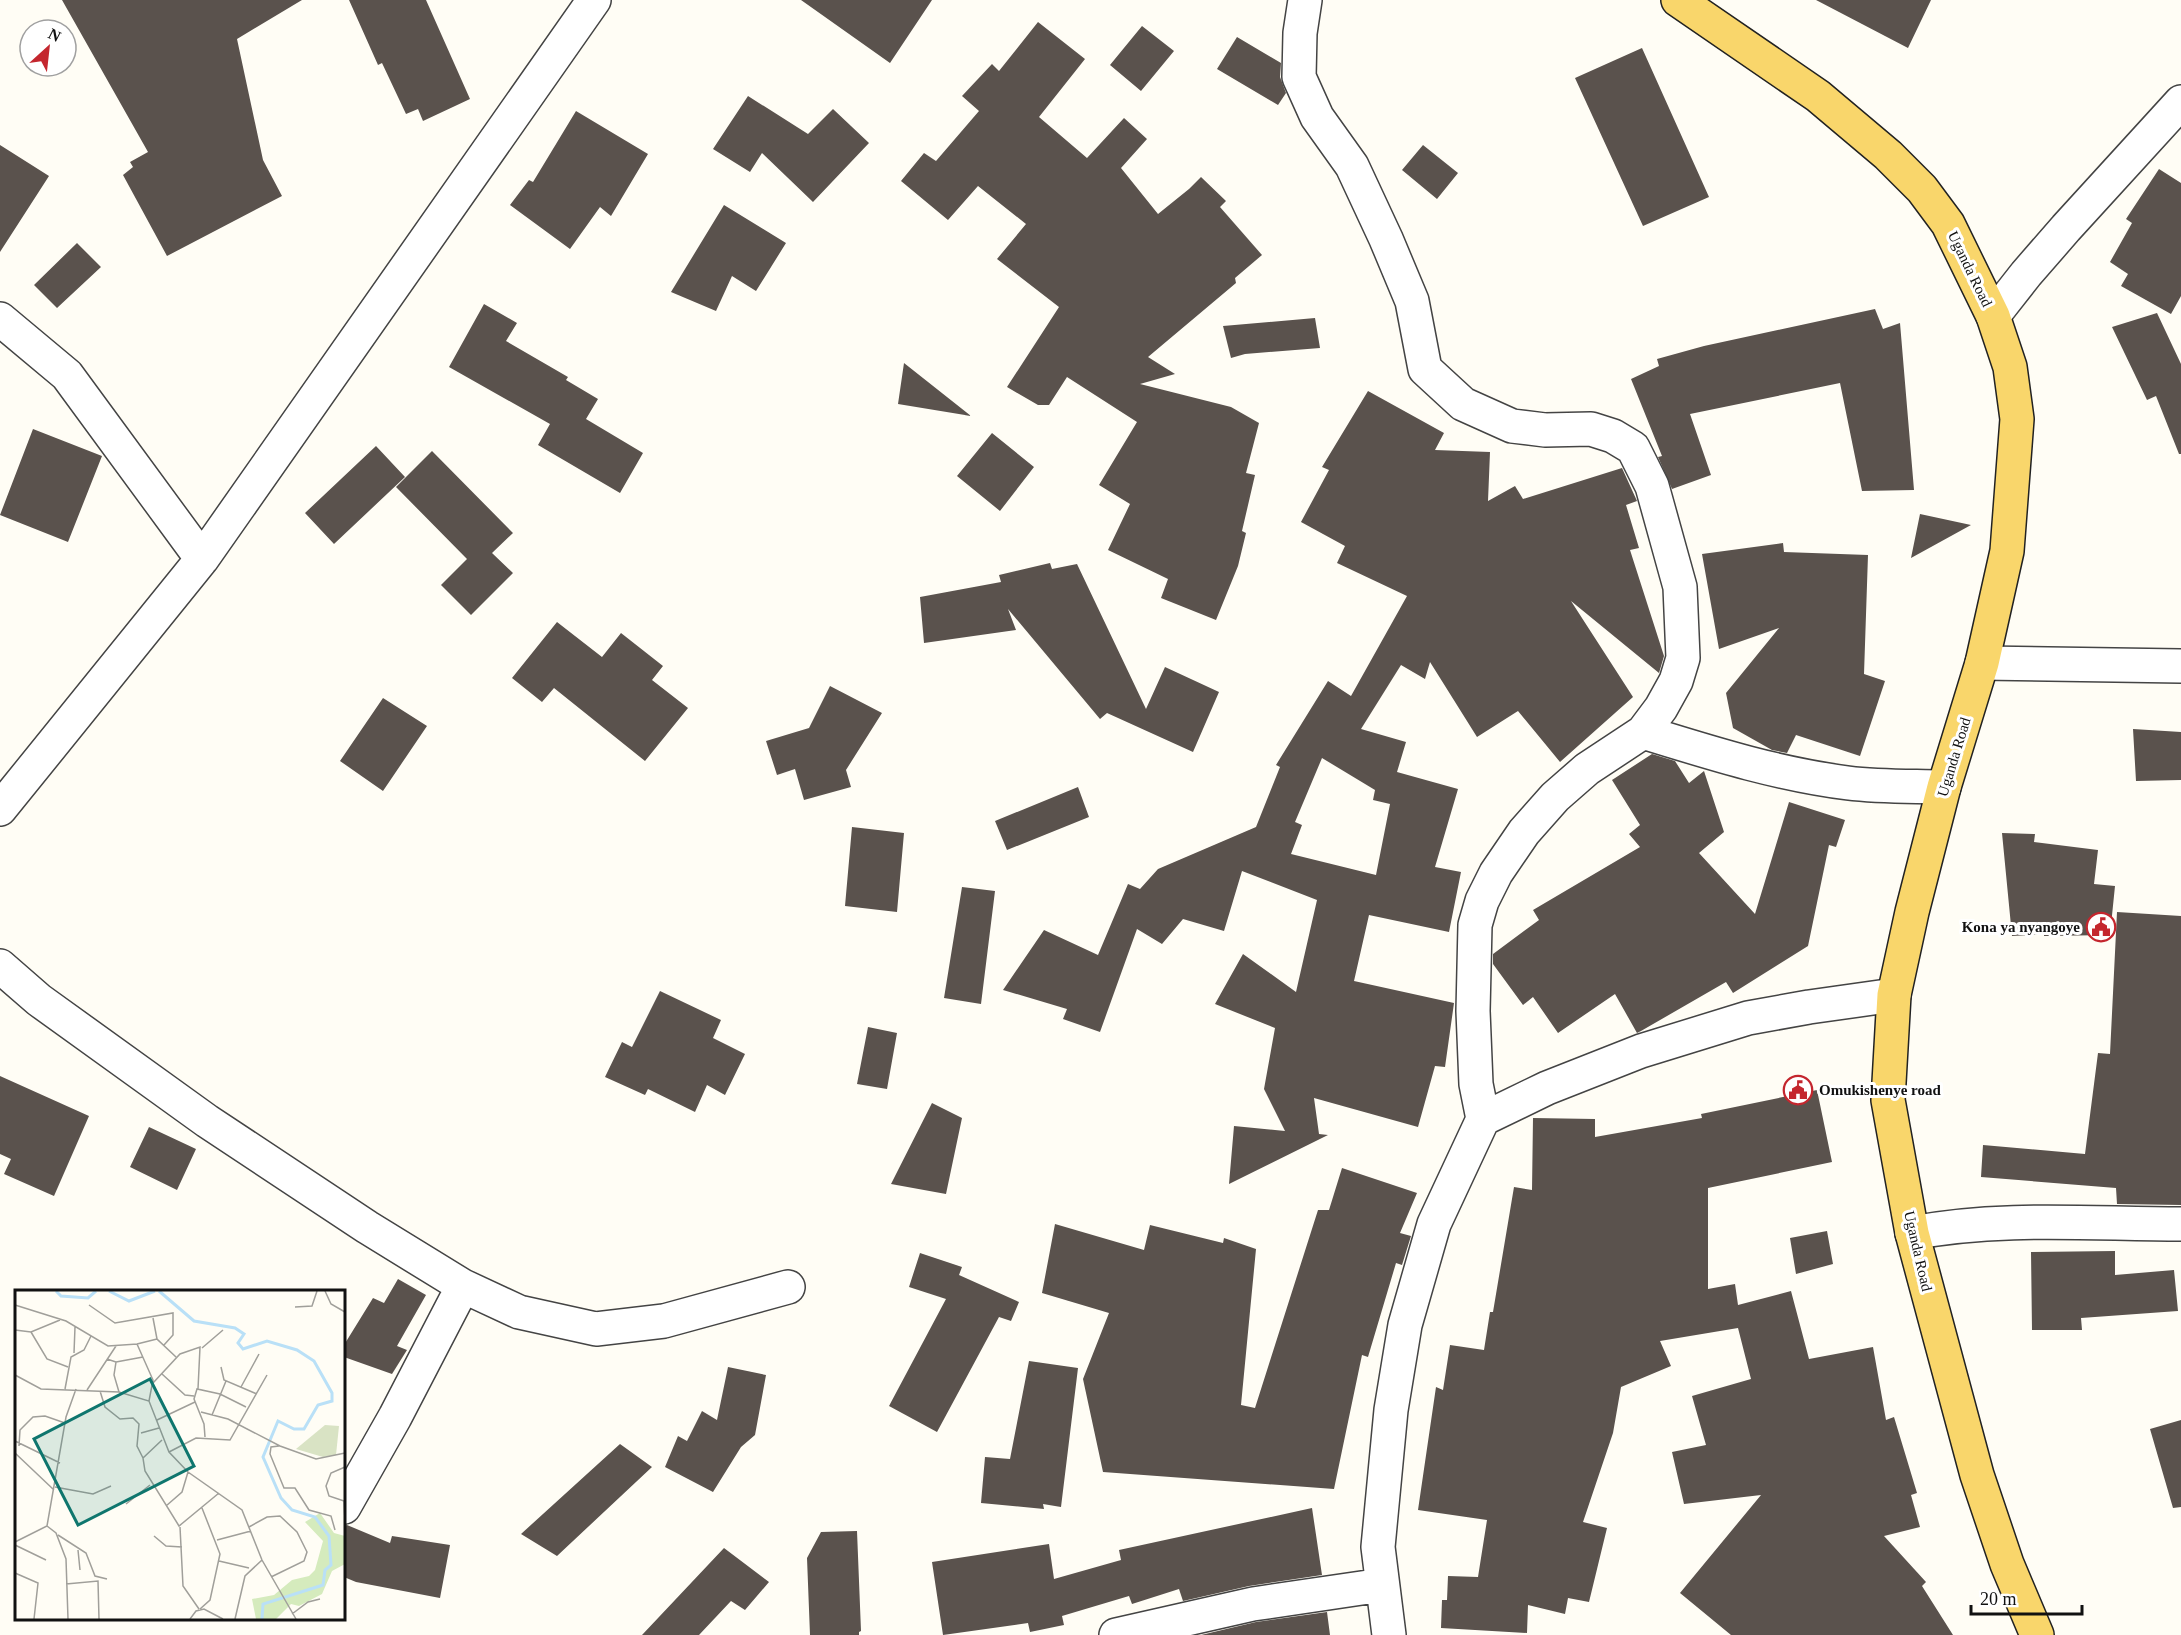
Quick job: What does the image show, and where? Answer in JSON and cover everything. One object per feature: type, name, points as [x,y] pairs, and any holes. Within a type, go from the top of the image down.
[{"type":"main road","name":"Uganda Road","points":[[1678,0],[1818,96],[1888,155],[1922,189],[1948,224],[1994,316],[2010,367],[2017,419],[2007,551],[1982,663],[1944,787],[1912,912],[1894,995],[1888,1100],[1912,1233],[1977,1475],[2007,1564],[2037,1635]]},
{"type":"street","points":[[1305,0],[1300,33],[1299,77],[1317,117],[1352,166],[1386,239],[1412,301],[1425,369],[1463,404],[1512,426],[1545,430],[1591,429],[1613,436],[1633,448],[1652,486],[1680,586],[1683,658],[1676,681],[1661,708],[1643,732],[1587,770],[1555,796],[1524,832],[1502,864],[1482,902],[1475,925],[1473,1011],[1476,1084],[1483,1119],[1434,1224],[1405,1325],[1391,1410],[1378,1547],[1389,1635]]},
{"type":"street","points":[[0,809],[202,559],[584,3]]},
{"type":"street","points":[[1994,316],[2026,274],[2066,228],[2181,102]]},
{"type":"street","points":[[0,319],[67,375],[202,559]]},
{"type":"street","points":[[1982,663],[2181,666]]},
{"type":"street","points":[[1643,732],[1734,761],[1788,773],[1848,783],[1944,787]]},
{"type":"street","points":[[0,966],[39,1000],[207,1121],[367,1227],[464,1286],[519,1312],[596,1329],[664,1322],[788,1287]]},
{"type":"street","points":[[1483,1119],[1547,1089],[1641,1051],[1748,1018],[1894,995]]},
{"type":"street","points":[[1912,1233],[1981,1223],[2035,1221],[2181,1224]]},
{"type":"street","points":[[345,1505],[401,1407],[464,1286]]},
{"type":"street","points":[[1116,1635],[1253,1604],[1382,1585]]},
{"type":"building","points":[[62,0],[302,0],[237,39],[263,160],[282,196],[167,256],[123,175],[133,167],[130,162],[148,152],[78,28],[78,18],[72,18]]},
{"type":"building","points":[[349,0],[426,0],[470,99],[423,121],[418,109],[406,114],[382,63],[378,65]]},
{"type":"building","points":[[801,0],[932,0],[890,63]]},
{"type":"building","points":[[1816,0],[1931,0],[1908,48]]},
{"type":"building","points":[[1038,22],[1085,59],[1039,117],[1087,158],[1124,118],[1147,139],[1121,168],[1158,214],[1201,177],[1226,201],[1220,207],[1262,255],[1235,278],[1236,283],[1148,357],[1175,374],[1140,384],[1231,407],[1259,423],[1246,473],[1255,475],[1242,531],[1246,533],[1238,566],[1216,620],[1161,598],[1168,579],[1108,550],[1130,504],[1099,485],[1137,422],[1067,377],[1049,405],[1038,405],[1007,387],[1059,307],[997,259],[1026,224],[978,186],[948,220],[901,181],[924,153],[936,161],[979,111],[962,96],[992,64],[999,71]]},
{"type":"building","points":[[1142,26],[1174,51],[1141,91],[1110,65]]},
{"type":"building","points":[[1237,37],[1281,63],[1280,77],[1286,93],[1278,105],[1217,69]]},
{"type":"building","points":[[1642,48],[1709,197],[1643,226],[1575,78]]},
{"type":"building","points":[[748,96],[808,134],[833,109],[869,143],[813,202],[762,153],[750,172],[713,149]]},
{"type":"building","points":[[576,111],[648,154],[611,216],[600,207],[570,249],[510,205],[529,180],[533,182]]},
{"type":"building","points":[[0,145],[49,176],[0,252]]},
{"type":"building","points":[[1423,145],[1458,173],[1437,199],[1402,170]]},
{"type":"building","points":[[2159,169],[2181,183],[2181,296],[2171,314],[2121,286],[2128,274],[2110,262],[2132,223],[2126,219]]},
{"type":"building","points":[[724,205],[786,243],[756,291],[732,276],[716,311],[671,292]]},
{"type":"building","points":[[77,243],[101,267],[57,308],[34,285]]},
{"type":"building","points":[[484,304],[517,323],[506,341],[568,377],[566,380],[598,399],[586,419],[643,453],[620,493],[538,445],[550,424],[449,367]]},
{"type":"building","points":[[1875,309],[1883,329],[1900,323],[1914,490],[1862,491],[1840,383],[1690,414],[1711,475],[1672,489],[1658,457],[1662,456],[1631,379],[1659,366],[1657,359],[1704,346]]},
{"type":"building","points":[[2157,313],[2181,364],[2181,454],[2179,454],[2156,396],[2147,400],[2112,327]]},
{"type":"building","points":[[1315,318],[1320,348],[1245,354],[1231,358],[1223,326]]},
{"type":"building","points":[[904,363],[971,416],[898,404]]},
{"type":"building","points":[[1368,391],[1444,433],[1435,450],[1490,452],[1488,501],[1515,486],[1523,499],[1622,468],[1637,501],[1626,505],[1639,548],[1630,550],[1664,656],[1659,673],[1571,601],[1633,697],[1560,762],[1518,711],[1477,737],[1430,662],[1425,679],[1401,665],[1361,729],[1406,742],[1397,772],[1458,789],[1435,867],[1461,872],[1449,932],[1369,915],[1354,981],[1454,1003],[1445,1067],[1435,1066],[1418,1127],[1314,1098],[1319,1134],[1328,1135],[1229,1184],[1234,1126],[1285,1131],[1264,1089],[1275,1028],[1215,1004],[1243,954],[1296,992],[1317,900],[1242,871],[1224,931],[1183,919],[1162,944],[1137,929],[1100,1032],[1063,1019],[1067,1009],[1003,990],[1044,930],[1098,955],[1128,884],[1140,889],[1158,869],[1256,827],[1280,767],[1276,765],[1328,681],[1351,696],[1407,596],[1337,563],[1345,546],[1301,522],[1329,470],[1322,467]],"holes":[[[1322,758],[1375,790],[1373,800],[1390,804],[1376,875],[1291,854],[1302,825],[1295,822]]]},
{"type":"building","points":[[33,429],[102,456],[68,542],[0,515]]},
{"type":"building","points":[[992,433],[1034,467],[1000,511],[957,476]]},
{"type":"building","points":[[376,446],[405,477],[334,544],[305,513]]},
{"type":"building","points":[[432,451],[513,533],[492,553],[513,573],[471,615],[441,585],[467,559],[396,487]]},
{"type":"building","points":[[1920,514],[1971,525],[1911,558]]},
{"type":"building","points":[[1783,543],[1784,552],[1868,555],[1864,674],[1885,681],[1860,756],[1796,735],[1787,753],[1772,750],[1733,728],[1726,693],[1779,628],[1719,649],[1702,554]]},
{"type":"building","points":[[1050,563],[1052,569],[1077,564],[1146,709],[1165,667],[1219,692],[1193,752],[1107,713],[1100,719],[1008,609],[1016,630],[924,643],[920,597],[1001,582],[999,575]]},
{"type":"building","points":[[557,622],[602,657],[621,633],[663,666],[652,680],[688,708],[645,761],[554,688],[542,702],[512,678]]},
{"type":"building","points":[[830,686],[882,713],[846,770],[851,787],[804,800],[795,769],[777,775],[766,741],[809,728]]},
{"type":"building","points":[[383,698],[427,726],[383,791],[340,761]]},
{"type":"building","points":[[2133,729],[2181,732],[2181,780],[2136,781]]},
{"type":"building","points":[[1652,754],[1675,761],[1689,783],[1704,771],[1724,832],[1699,853],[1755,914],[1789,802],[1845,820],[1836,847],[1829,845],[1808,946],[1733,993],[1726,982],[1637,1033],[1615,994],[1558,1033],[1533,997],[1523,1005],[1493,964],[1493,954],[1539,920],[1533,910],[1640,847],[1629,834],[1640,825],[1612,780]]},
{"type":"building","points":[[1078,787],[1089,817],[1007,850],[995,821]]},
{"type":"building","points":[[852,827],[904,833],[897,912],[845,906]]},
{"type":"building","points":[[2002,833],[2035,834],[2034,842],[2098,850],[2094,884],[2115,886],[2110,935],[2012,936]]},
{"type":"building","points":[[962,887],[995,891],[981,1004],[944,998]]},
{"type":"building","points":[[2117,912],[2181,916],[2181,1205],[2117,1204],[2116,1188],[1981,1177],[1983,1145],[2085,1154],[2098,1053],[2110,1054]]},
{"type":"building","points":[[660,991],[721,1020],[713,1038],[745,1054],[725,1095],[707,1085],[695,1112],[648,1089],[645,1095],[605,1077],[622,1042],[632,1047]]},
{"type":"building","points":[[868,1027],[897,1033],[887,1089],[857,1084]]},
{"type":"building","points":[[0,1076],[89,1116],[54,1196],[4,1174],[11,1159],[0,1154]]},
{"type":"building","points":[[1817,1090],[1832,1162],[1708,1188],[1708,1289],[1735,1284],[1738,1305],[1791,1291],[1809,1359],[1873,1347],[1886,1420],[1894,1417],[1917,1493],[1911,1495],[1920,1527],[1884,1536],[1926,1582],[1922,1586],[1953,1635],[1731,1635],[1680,1593],[1761,1495],[1684,1504],[1672,1452],[1706,1445],[1692,1396],[1751,1379],[1738,1328],[1660,1341],[1671,1366],[1621,1387],[1613,1433],[1583,1522],[1607,1528],[1589,1602],[1568,1598],[1565,1614],[1528,1605],[1527,1633],[1441,1628],[1442,1600],[1447,1600],[1448,1576],[1478,1577],[1487,1520],[1418,1510],[1436,1387],[1443,1390],[1450,1345],[1484,1350],[1490,1312],[1493,1312],[1514,1187],[1532,1190],[1533,1118],[1595,1119],[1595,1137],[1702,1118],[1701,1114]]},
{"type":"building","points":[[932,1103],[962,1118],[946,1194],[891,1184]]},
{"type":"building","points":[[149,1127],[196,1149],[177,1190],[130,1167]]},
{"type":"building","points":[[1342,1168],[1417,1193],[1400,1233],[1411,1236],[1402,1265],[1396,1263],[1368,1357],[1362,1355],[1334,1489],[1103,1472],[1083,1379],[1109,1313],[1042,1293],[1055,1224],[1144,1250],[1150,1225],[1223,1243],[1224,1238],[1256,1249],[1241,1405],[1255,1408],[1318,1210],[1329,1210]]},
{"type":"building","points":[[1827,1231],[1833,1264],[1796,1274],[1790,1238]]},
{"type":"building","points":[[2115,1251],[2115,1275],[2174,1270],[2178,1311],[2081,1318],[2082,1330],[2032,1330],[2031,1252]]},
{"type":"building","points":[[920,1253],[962,1267],[959,1275],[1019,1302],[1011,1321],[999,1317],[937,1432],[889,1406],[946,1299],[909,1287]]},
{"type":"building","points":[[398,1279],[426,1295],[397,1346],[407,1350],[392,1374],[345,1357],[345,1343],[373,1298],[384,1303]]},
{"type":"building","points":[[1029,1361],[1078,1368],[1061,1507],[1043,1504],[1044,1509],[981,1503],[985,1457],[1010,1459]]},
{"type":"building","points":[[728,1367],[766,1375],[755,1435],[741,1447],[713,1492],[665,1467],[678,1436],[687,1441],[702,1411],[717,1420]]},
{"type":"building","points":[[2181,1420],[2181,1507],[2173,1508],[2150,1429]]},
{"type":"building","points":[[620,1444],[652,1467],[557,1556],[521,1534]]},
{"type":"building","points":[[1312,1508],[1322,1575],[1249,1586],[1183,1601],[1179,1589],[1132,1604],[1129,1596],[1062,1616],[1064,1625],[1030,1632],[1028,1623],[943,1635],[932,1562],[1049,1544],[1054,1579],[1121,1560],[1119,1550]]},
{"type":"building","points":[[345,1526],[390,1543],[392,1536],[450,1545],[440,1598],[356,1582],[345,1577]]},
{"type":"building","points":[[857,1531],[861,1631],[859,1635],[810,1635],[807,1558],[821,1532]]},
{"type":"building","points":[[724,1548],[769,1582],[745,1610],[731,1601],[699,1635],[642,1635]]},
{"type":"building","points":[[1327,1612],[1330,1635],[1201,1635],[1256,1622]]},
{"type":"place","name":"Kona ya nyangoye","points":[[2101,927]]},
{"type":"place","name":"Omukishenye road","points":[[1798,1090]]}]
